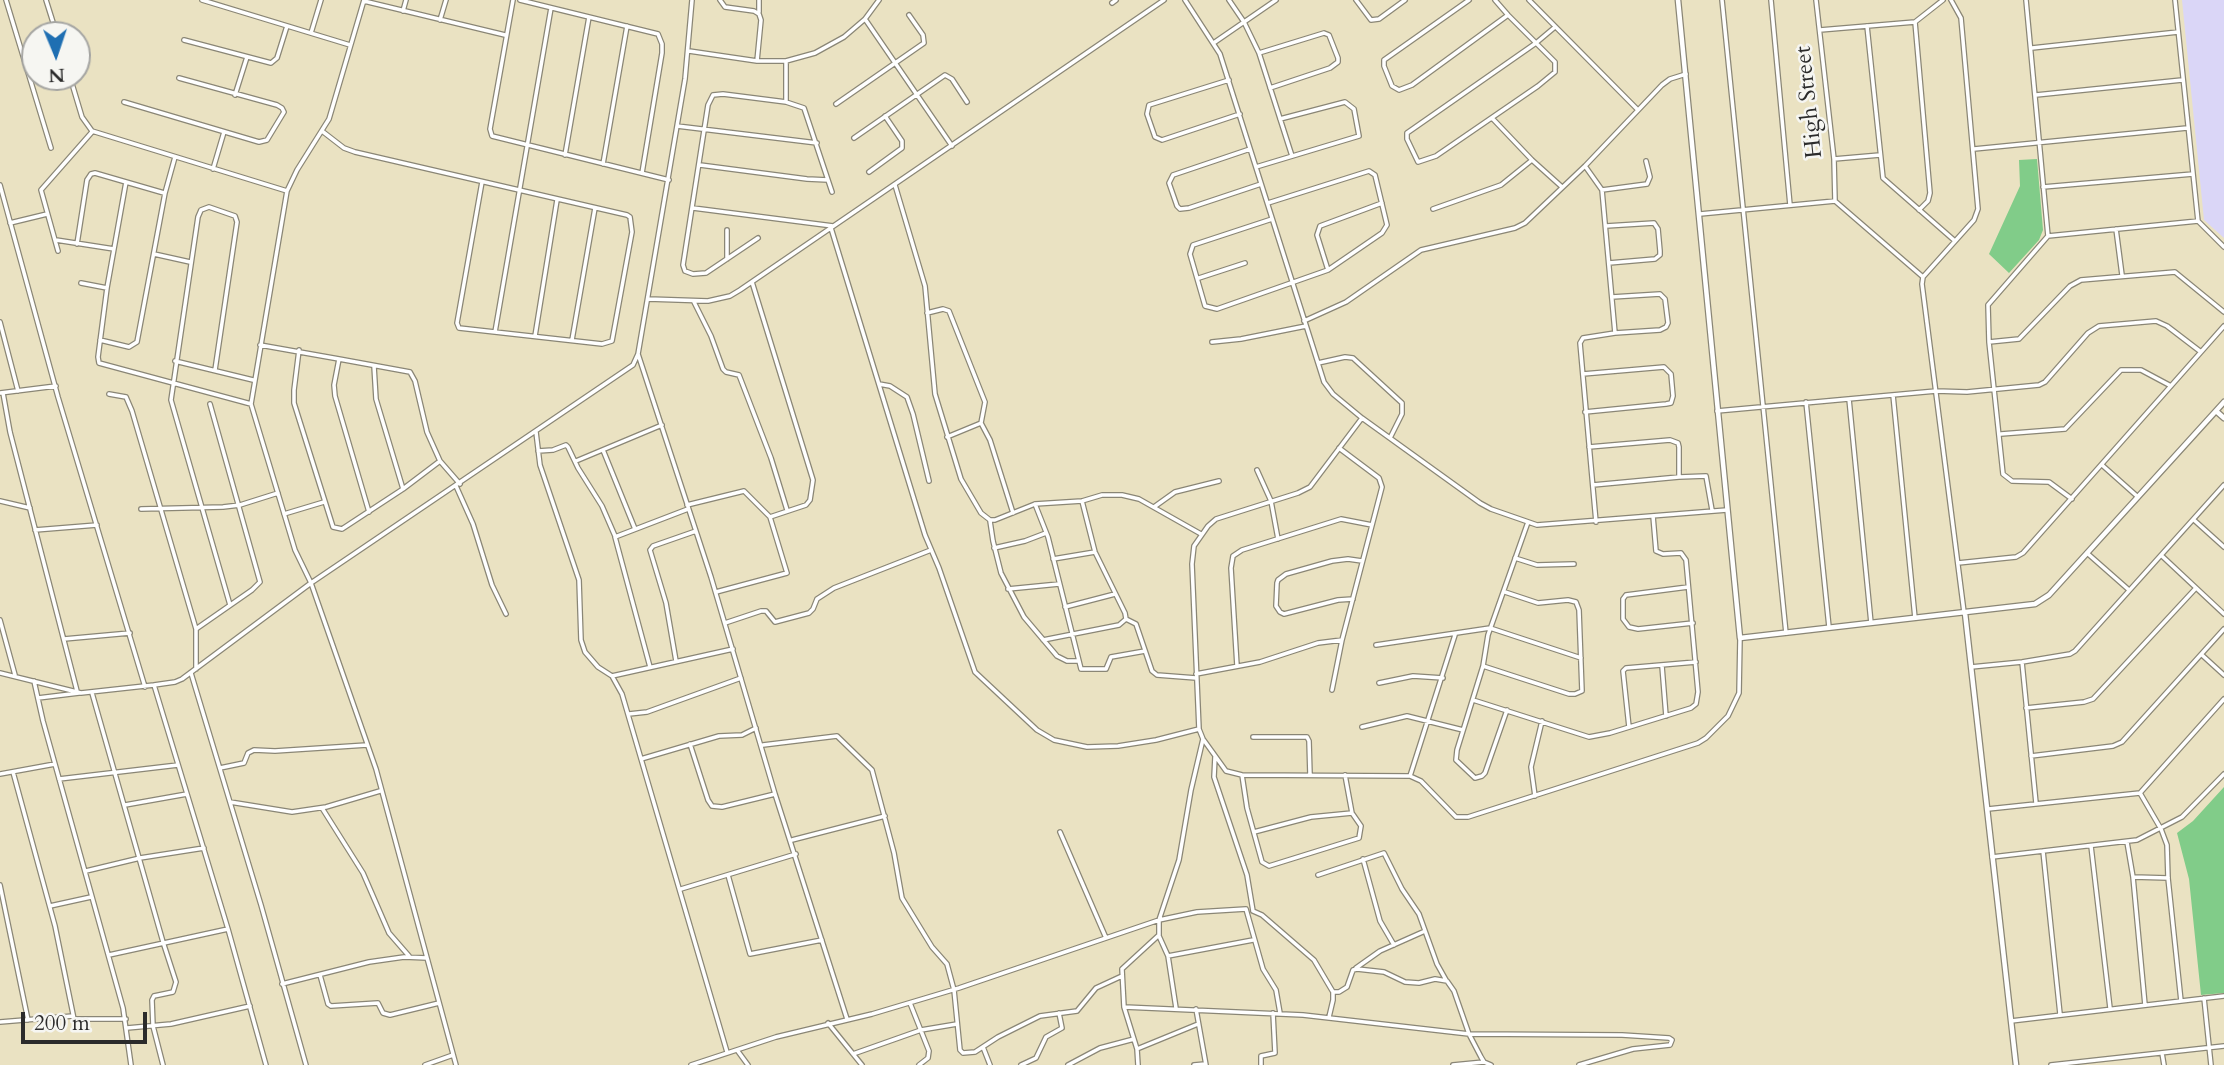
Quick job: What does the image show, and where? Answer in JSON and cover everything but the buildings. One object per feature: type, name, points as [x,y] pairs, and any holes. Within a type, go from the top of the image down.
[{"type":"street","points":[[6,0],[21,50]]},
{"type":"street","points":[[47,0],[53,21]]},
{"type":"street","points":[[202,0],[350,45]]},
{"type":"street","points":[[311,33],[321,0]]},
{"type":"street","points":[[456,1065],[367,745],[311,583],[297,558],[251,404],[287,191],[331,114],[364,0],[505,36]]},
{"type":"street","points":[[403,10],[406,0]]},
{"type":"street","points":[[440,20],[446,0]]},
{"type":"street","points":[[513,0],[490,132],[496,138],[669,180]]},
{"type":"street","points":[[520,0],[658,34],[662,44],[642,173]]},
{"type":"street","points":[[38,699],[175,682],[311,583],[629,368],[638,354],[669,180],[689,51],[692,0]]},
{"type":"street","points":[[720,0],[725,7],[760,14]]},
{"type":"street","points":[[757,61],[760,0]]},
{"type":"street","points":[[689,51],[757,61],[786,61],[830,46],[865,19],[879,0]]},
{"type":"street","points":[[648,299],[694,302],[730,296],[1164,0]]},
{"type":"street","points":[[1185,0],[1215,43],[1229,80],[1327,387],[1362,418],[1486,506],[1528,522],[1548,526],[1727,510]]},
{"type":"street","points":[[1229,0],[1244,22],[1259,53],[1292,156]]},
{"type":"street","points":[[1215,43],[1276,0]]},
{"type":"street","points":[[1356,0],[1371,20],[1379,19],[1405,0]]},
{"type":"street","points":[[1469,0],[1384,60],[1392,86],[1399,90],[1412,85],[1508,15]]},
{"type":"street","points":[[1495,0],[1508,15],[1536,43],[1555,62],[1555,72],[1436,156],[1418,162],[1407,139],[1407,132],[1536,43],[1555,27]]},
{"type":"street","points":[[1529,0],[1637,109]]},
{"type":"street","points":[[1362,418],[1310,487],[1216,519],[1201,535],[1192,552],[1199,729],[1226,771],[1242,775],[1410,776],[1421,781],[1459,818],[1698,743],[1728,716],[1739,694],[1740,638],[1678,0]]},
{"type":"street","points":[[1722,0],[1786,634]]},
{"type":"street","points":[[1770,0],[1790,205]]},
{"type":"street","name":"High Street","points":[[1816,0],[1834,159],[1835,201]]},
{"type":"street","points":[[1819,30],[1915,22],[1943,0]]},
{"type":"street","points":[[1951,0],[1961,18],[1974,149],[1977,214],[1923,277],[1923,294],[1965,613],[2016,1065]]},
{"type":"street","points":[[2028,0],[2048,236]]},
{"type":"street","points":[[2175,0],[2197,221],[2224,247]]},
{"type":"street","points":[[495,332],[551,8]]},
{"type":"street","points":[[836,104],[925,40],[909,15]]},
{"type":"street","points":[[565,155],[589,17]]},
{"type":"street","points":[[865,19],[952,146]]},
{"type":"street","points":[[1915,22],[1930,192],[1928,201],[1919,210]]},
{"type":"street","points":[[184,40],[265,63],[276,61],[287,26]]},
{"type":"street","points":[[603,164],[627,26]]},
{"type":"street","points":[[1867,26],[1885,182],[1955,242]]},
{"type":"street","points":[[2032,48],[2178,32]]},
{"type":"street","points":[[1259,53],[1324,33],[1329,35],[1338,58],[1338,62],[1330,68],[1270,88]]},
{"type":"street","points":[[235,94],[247,57]]},
{"type":"street","points":[[786,61],[786,103]]},
{"type":"street","points":[[1212,342],[1241,339],[1305,324],[1346,302],[1421,250],[1521,226],[1585,166],[1637,109],[1670,79],[1686,74]]},
{"type":"street","points":[[854,138],[946,75],[952,79],[967,102]]},
{"type":"street","points":[[124,102],[257,142],[265,141],[284,112],[277,105],[179,78]]},
{"type":"street","points":[[1229,80],[1153,104],[1147,109],[1147,114],[1155,137],[1161,140],[1240,114]]},
{"type":"street","points":[[2036,95],[2182,80]]},
{"type":"street","points":[[34,91],[51,148]]},
{"type":"street","points":[[74,91],[84,123],[92,131],[287,191]]},
{"type":"street","points":[[758,238],[706,273],[693,274],[685,271],[683,265],[708,105],[713,95],[786,103],[804,108],[832,191]]},
{"type":"street","points":[[1256,167],[1357,137],[1359,133],[1354,108],[1349,103],[1341,102],[1280,120]]},
{"type":"street","points":[[869,172],[902,148],[902,141],[885,116]]},
{"type":"street","points":[[1492,118],[1562,187]]},
{"type":"street","points":[[677,126],[817,143]]},
{"type":"street","points":[[1974,149],[2187,128]]},
{"type":"street","points":[[58,251],[41,188],[92,131]]},
{"type":"street","points":[[322,131],[344,148],[355,152],[520,190],[630,217],[632,232],[612,341],[602,344],[463,329],[457,325],[482,182]]},
{"type":"street","points":[[214,169],[224,132]]},
{"type":"street","points":[[1250,149],[1173,175],[1170,183],[1177,206],[1180,209],[1189,208],[1261,184]]},
{"type":"street","points":[[1834,159],[1880,155]]},
{"type":"street","points":[[100,340],[127,347],[134,346],[137,342],[165,193],[175,157]]},
{"type":"street","points":[[1433,209],[1502,185],[1532,160]]},
{"type":"street","points":[[1602,190],[1647,184],[1650,177],[1646,161]]},
{"type":"street","points":[[700,165],[828,180]]},
{"type":"street","points":[[1585,166],[1602,190],[1615,333]]},
{"type":"street","points":[[1268,203],[1364,171],[1373,172],[1387,225],[1385,230],[1328,270],[1217,309],[1205,306],[1190,254],[1193,245],[1272,219]]},
{"type":"street","points":[[77,244],[89,175],[95,173],[165,193]]},
{"type":"street","points":[[2043,187],[2193,174]]},
{"type":"street","points":[[126,182],[107,288],[98,357],[100,364],[251,404]]},
{"type":"street","points":[[0,185],[145,687]]},
{"type":"street","points":[[895,185],[925,286],[934,394],[961,479],[976,506],[990,520],[994,548],[1008,589],[1024,617],[1057,656],[1078,662]]},
{"type":"street","points":[[535,336],[557,200]]},
{"type":"street","points":[[1700,214],[1835,201],[1923,277]]},
{"type":"street","points":[[1328,270],[1317,235],[1320,226],[1382,202]]},
{"type":"street","points":[[215,370],[237,225],[235,216],[209,208],[201,210],[190,262],[171,400],[230,605]]},
{"type":"street","points":[[572,340],[595,208]]},
{"type":"street","points":[[693,208],[833,227]]},
{"type":"street","points":[[10,223],[47,214]]},
{"type":"street","points":[[2072,499],[2045,481],[2007,480],[2002,471],[1989,342],[1989,303],[2048,236],[2197,221]]},
{"type":"street","points":[[1605,226],[1654,223],[1658,229],[1659,257],[1609,263]]},
{"type":"street","points":[[833,227],[931,550],[975,673],[1045,736],[1054,740],[1099,747],[1140,743],[1199,729]]},
{"type":"street","points":[[2116,229],[2122,275]]},
{"type":"street","points":[[727,230],[727,258]]},
{"type":"street","points":[[56,240],[114,249]]},
{"type":"street","points":[[154,254],[190,262]]},
{"type":"street","points":[[1199,278],[1245,263]]},
{"type":"street","points":[[1989,342],[2013,341],[2022,337],[2074,282],[2122,275],[2175,272],[2224,312]]},
{"type":"street","points":[[752,282],[813,480],[808,504],[770,517]]},
{"type":"street","points":[[81,283],[107,288]]},
{"type":"street","points":[[1596,522],[1580,340],[1615,333],[1660,330],[1667,327],[1668,323],[1665,299],[1660,294],[1612,297]]},
{"type":"street","points":[[694,302],[723,369],[739,375],[771,458],[787,510]]},
{"type":"street","points":[[927,313],[943,309],[949,312],[984,398],[981,423],[990,440],[1013,513]]},
{"type":"street","points":[[1717,411],[1936,391],[1994,390],[2045,382],[2088,333],[2099,326],[2156,321],[2201,352]]},
{"type":"street","points":[[0,322],[18,391]]},
{"type":"street","points":[[1958,563],[2020,555],[2224,326]]},
{"type":"street","points":[[260,345],[402,370],[413,376],[427,432],[440,461],[458,485],[492,585],[506,614]]},
{"type":"street","points":[[299,350],[293,390],[294,403],[331,525],[342,529],[440,461]]},
{"type":"street","points":[[638,354],[716,592],[775,794],[847,1019]]},
{"type":"street","points":[[1318,363],[1345,357],[1353,358],[1402,403],[1402,414],[1390,438]]},
{"type":"street","points":[[339,359],[334,391],[369,512]]},
{"type":"street","points":[[175,360],[253,380]]},
{"type":"street","points":[[374,366],[376,399],[403,489]]},
{"type":"street","points":[[1582,374],[1664,367],[1671,374],[1673,396],[1671,403],[1666,404],[1585,412]]},
{"type":"street","points":[[2000,435],[2065,429],[2121,370],[2141,370],[2171,386]]},
{"type":"street","points":[[879,384],[890,386],[907,397],[914,414],[929,481]]},
{"type":"street","points":[[56,386],[2,393],[35,530],[79,692]]},
{"type":"street","points":[[109,394],[123,395],[129,401],[162,508],[196,629],[193,671],[306,1065]]},
{"type":"street","points":[[1894,395],[1914,618]]},
{"type":"street","points":[[1849,399],[1871,623]]},
{"type":"street","points":[[1806,402],[1829,628]]},
{"type":"street","points":[[1740,638],[2035,604],[2049,595],[2224,402]]},
{"type":"street","points":[[196,629],[256,588],[260,582],[210,404]]},
{"type":"street","points":[[2216,411],[2224,418]]},
{"type":"street","points":[[947,437],[981,423]]},
{"type":"street","points":[[576,461],[662,425]]},
{"type":"street","points":[[536,432],[540,465],[579,580],[581,640],[585,652],[598,667],[612,676],[629,714],[727,1052]]},
{"type":"street","points":[[1589,447],[1674,440],[1679,447],[1679,477]]},
{"type":"street","points":[[538,451],[553,450],[566,445],[602,506],[615,537],[650,667]]},
{"type":"street","points":[[1332,690],[1342,640],[1381,492],[1381,482],[1339,448]]},
{"type":"street","points":[[603,450],[635,529]]},
{"type":"street","points":[[2102,466],[2138,497]]},
{"type":"street","points":[[1257,470],[1271,501],[1278,539]]},
{"type":"street","points":[[1593,485],[1706,476],[1712,510]]},
{"type":"street","points":[[1154,507],[1175,492],[1219,481]]},
{"type":"street","points":[[1971,667],[2022,662],[2075,651],[2224,486]]},
{"type":"street","points":[[615,537],[688,507],[744,491],[770,517],[787,573],[716,592]]},
{"type":"street","points":[[141,509],[240,505],[278,493]]},
{"type":"street","points":[[990,520],[1035,504],[1082,501],[1111,494],[1133,497],[1201,535]]},
{"type":"street","points":[[0,500],[30,508]]},
{"type":"street","points":[[1082,501],[1095,552],[1126,619],[1136,624],[1152,671],[1157,674],[1196,676],[1260,662],[1318,643],[1342,640]]},
{"type":"street","points":[[285,513],[324,502]]},
{"type":"street","points":[[1035,504],[1046,533],[1082,670],[1106,669],[1111,657],[1145,651]]},
{"type":"street","points":[[1473,700],[1589,737],[1696,705],[1696,662],[1685,555],[1656,551],[1653,516]]},
{"type":"street","points":[[1237,666],[1231,561],[1233,556],[1242,550],[1341,519],[1373,525]]},
{"type":"street","points":[[2194,520],[2224,547]]},
{"type":"street","points":[[1507,710],[1482,776],[1475,778],[1456,760],[1483,666],[1490,628],[1528,522]]},
{"type":"street","points":[[35,530],[97,525]]},
{"type":"street","points":[[676,661],[666,603],[650,550],[653,546],[696,531]]},
{"type":"street","points":[[994,548],[1046,533]]},
{"type":"street","points":[[725,623],[761,611],[766,611],[775,622],[809,612],[814,609],[817,599],[839,586],[931,550]]},
{"type":"street","points":[[1053,559],[1095,552]]},
{"type":"street","points":[[2087,553],[2129,590]]},
{"type":"street","points":[[2162,556],[2224,614]]},
{"type":"street","points":[[1515,558],[1537,565],[1574,564]]},
{"type":"street","points":[[1353,599],[1338,600],[1284,614],[1276,606],[1277,583],[1286,574],[1332,561],[1363,561]]},
{"type":"street","points":[[1008,589],[1059,584]]},
{"type":"street","points":[[1689,587],[1626,595],[1623,599],[1623,619],[1629,627],[1638,629],[1693,622]]},
{"type":"street","points":[[2026,708],[2093,699],[2196,588]]},
{"type":"street","points":[[1483,666],[1576,694],[1582,688],[1579,610],[1576,602],[1568,600],[1538,603],[1505,592]]},
{"type":"street","points":[[1065,607],[1115,593]]},
{"type":"street","points":[[1043,640],[1119,625],[1126,619]]},
{"type":"street","points":[[0,620],[15,675]]},
{"type":"street","points":[[1376,646],[1490,628],[1581,658]]},
{"type":"street","points":[[2031,756],[2118,745],[2224,629]]},
{"type":"street","points":[[64,639],[130,633]]},
{"type":"street","points":[[1410,776],[1456,634]]},
{"type":"street","points":[[612,676],[733,649]]},
{"type":"street","points":[[2202,654],[2224,675]]},
{"type":"street","points":[[1629,727],[1623,671],[1630,667],[1696,662]]},
{"type":"street","points":[[2022,662],[2036,804]]},
{"type":"street","points":[[1661,664],[1666,716]]},
{"type":"street","points":[[0,673],[79,692]]},
{"type":"street","points":[[1379,682],[1413,676],[1443,678]]},
{"type":"street","points":[[629,714],[647,712],[741,678]]},
{"type":"street","points":[[34,680],[126,1019],[131,1065]]},
{"type":"street","points":[[154,685],[266,1065]]},
{"type":"street","points":[[92,692],[177,985],[173,992],[152,998],[153,1026],[163,1065]]},
{"type":"street","points":[[1988,809],[2140,793],[2224,699]]},
{"type":"street","points":[[1362,727],[1407,716],[1463,730]]},
{"type":"street","points":[[1535,796],[1531,767],[1542,721]]},
{"type":"street","points":[[641,759],[719,736],[742,734],[756,728]]},
{"type":"street","points":[[762,745],[839,737],[872,770],[885,816],[902,898],[932,947],[944,959],[954,990],[960,1050],[963,1053],[971,1054],[1040,1016],[1077,1011],[1096,988],[1122,976]]},
{"type":"street","points":[[1253,737],[1307,737],[1310,775]]},
{"type":"street","points":[[1176,1008],[1168,956],[1159,935],[1159,920],[1180,860],[1191,790],[1203,739]]},
{"type":"street","points":[[691,744],[712,806],[722,807],[775,794]]},
{"type":"street","points":[[220,768],[244,764],[248,752],[254,750],[367,745]]},
{"type":"street","points":[[1215,757],[1214,778],[1247,875],[1253,911]]},
{"type":"street","points":[[0,774],[55,764]]},
{"type":"street","points":[[60,779],[178,765]]},
{"type":"street","points":[[13,772],[50,906],[73,1016]]},
{"type":"street","points":[[1992,857],[2127,842],[2182,817],[2224,774]]},
{"type":"street","points":[[1242,775],[1262,862],[1274,866],[1359,838],[1361,826],[1352,813],[1345,775]]},
{"type":"street","points":[[230,802],[282,812],[322,808],[380,791]]},
{"type":"street","points":[[2140,793],[2161,828],[2167,845],[2181,1001]]},
{"type":"street","points":[[125,805],[187,794]]},
{"type":"street","points":[[322,808],[363,873],[389,933],[409,956]]},
{"type":"street","points":[[1254,832],[1311,817],[1352,813]]},
{"type":"street","points":[[791,840],[885,816]]},
{"type":"street","points":[[1060,832],[1106,938]]},
{"type":"street","points":[[2127,842],[2133,877],[2145,1005]]},
{"type":"street","points":[[2091,846],[2110,1008]]},
{"type":"street","points":[[86,871],[140,858],[204,848]]},
{"type":"street","points":[[2043,852],[2060,1014]]},
{"type":"street","points":[[680,889],[796,854]]},
{"type":"street","points":[[1318,875],[1385,854],[1419,914],[1437,964],[1454,991],[1469,1034],[1484,1062]]},
{"type":"street","points":[[1363,859],[1380,921],[1394,945]]},
{"type":"street","points":[[728,874],[750,954],[822,940]]},
{"type":"street","points":[[2133,877],[2168,878]]},
{"type":"street","points":[[0,885],[28,1020]]},
{"type":"street","points":[[50,906],[91,897]]},
{"type":"street","points":[[1246,909],[1263,969],[1276,990],[1280,1013]]},
{"type":"street","points":[[691,1065],[736,1049],[954,990],[1159,920],[1197,912],[1246,909],[1262,915],[1305,951],[1320,968],[1333,992],[1334,1000],[1329,1017]]},
{"type":"street","points":[[109,955],[228,929]]},
{"type":"street","points":[[1333,992],[1347,987],[1353,970],[1380,951],[1425,931]]},
{"type":"street","points":[[1138,1065],[1137,1049],[1124,1007],[1122,976],[1125,964],[1159,935]]},
{"type":"street","points":[[1168,956],[1253,940]]},
{"type":"street","points":[[282,984],[351,965],[409,956],[427,958]]},
{"type":"street","points":[[1353,970],[1384,972],[1397,980],[1413,984],[1435,979],[1447,981]]},
{"type":"street","points":[[320,975],[328,1004],[331,1006],[378,1003],[383,1013],[390,1015],[439,1003]]},
{"type":"street","points":[[2011,1021],[2224,996]]},
{"type":"street","points":[[2204,998],[2211,1065]]},
{"type":"street","points":[[910,1003],[933,1065]]},
{"type":"street","points":[[127,1028],[171,1024],[250,1006]]},
{"type":"street","points":[[1124,1007],[1280,1013],[1469,1034],[1622,1035],[1672,1040],[1670,1045],[1633,1049],[1578,1065]]},
{"type":"street","points":[[1194,1065],[1205,1064],[1196,1009]]},
{"type":"street","points":[[1021,1065],[1036,1058],[1046,1037],[1062,1028],[1059,1013]]},
{"type":"street","points":[[1261,1065],[1261,1056],[1275,1053],[1273,1013]]},
{"type":"street","points":[[0,1022],[73,1016],[79,1020],[126,1019]]},
{"type":"street","points":[[828,1023],[862,1065]]},
{"type":"street","points":[[853,1054],[920,1030],[957,1024]]},
{"type":"street","points":[[1137,1049],[1198,1024]]},
{"type":"street","points":[[1068,1065],[1100,1048],[1134,1039]]},
{"type":"street","points":[[2052,1065],[2224,1046]]},
{"type":"street","points":[[983,1047],[990,1065]]},
{"type":"street","points":[[736,1049],[748,1065]]},
{"type":"street","points":[[2162,1052],[2164,1065]]},
{"type":"street","points":[[425,1065],[453,1055]]},
{"type":"street","points":[[919,1065],[929,1056]]},
{"type":"street","points":[[2111,1058],[2112,1065]]},
{"type":"street","points":[[1454,1065],[1484,1062],[1491,1065]]},
{"type":"shaded area","points":[[2182,0],[2224,0],[2224,238],[2204,220]]},
{"type":"green space","points":[[2037,159],[2043,230],[2039,240],[2009,273],[1989,254],[2020,186],[2019,160]]},
{"type":"green space","points":[[2224,787],[2224,993],[2201,995],[2189,879],[2177,833],[2193,821]]}]
